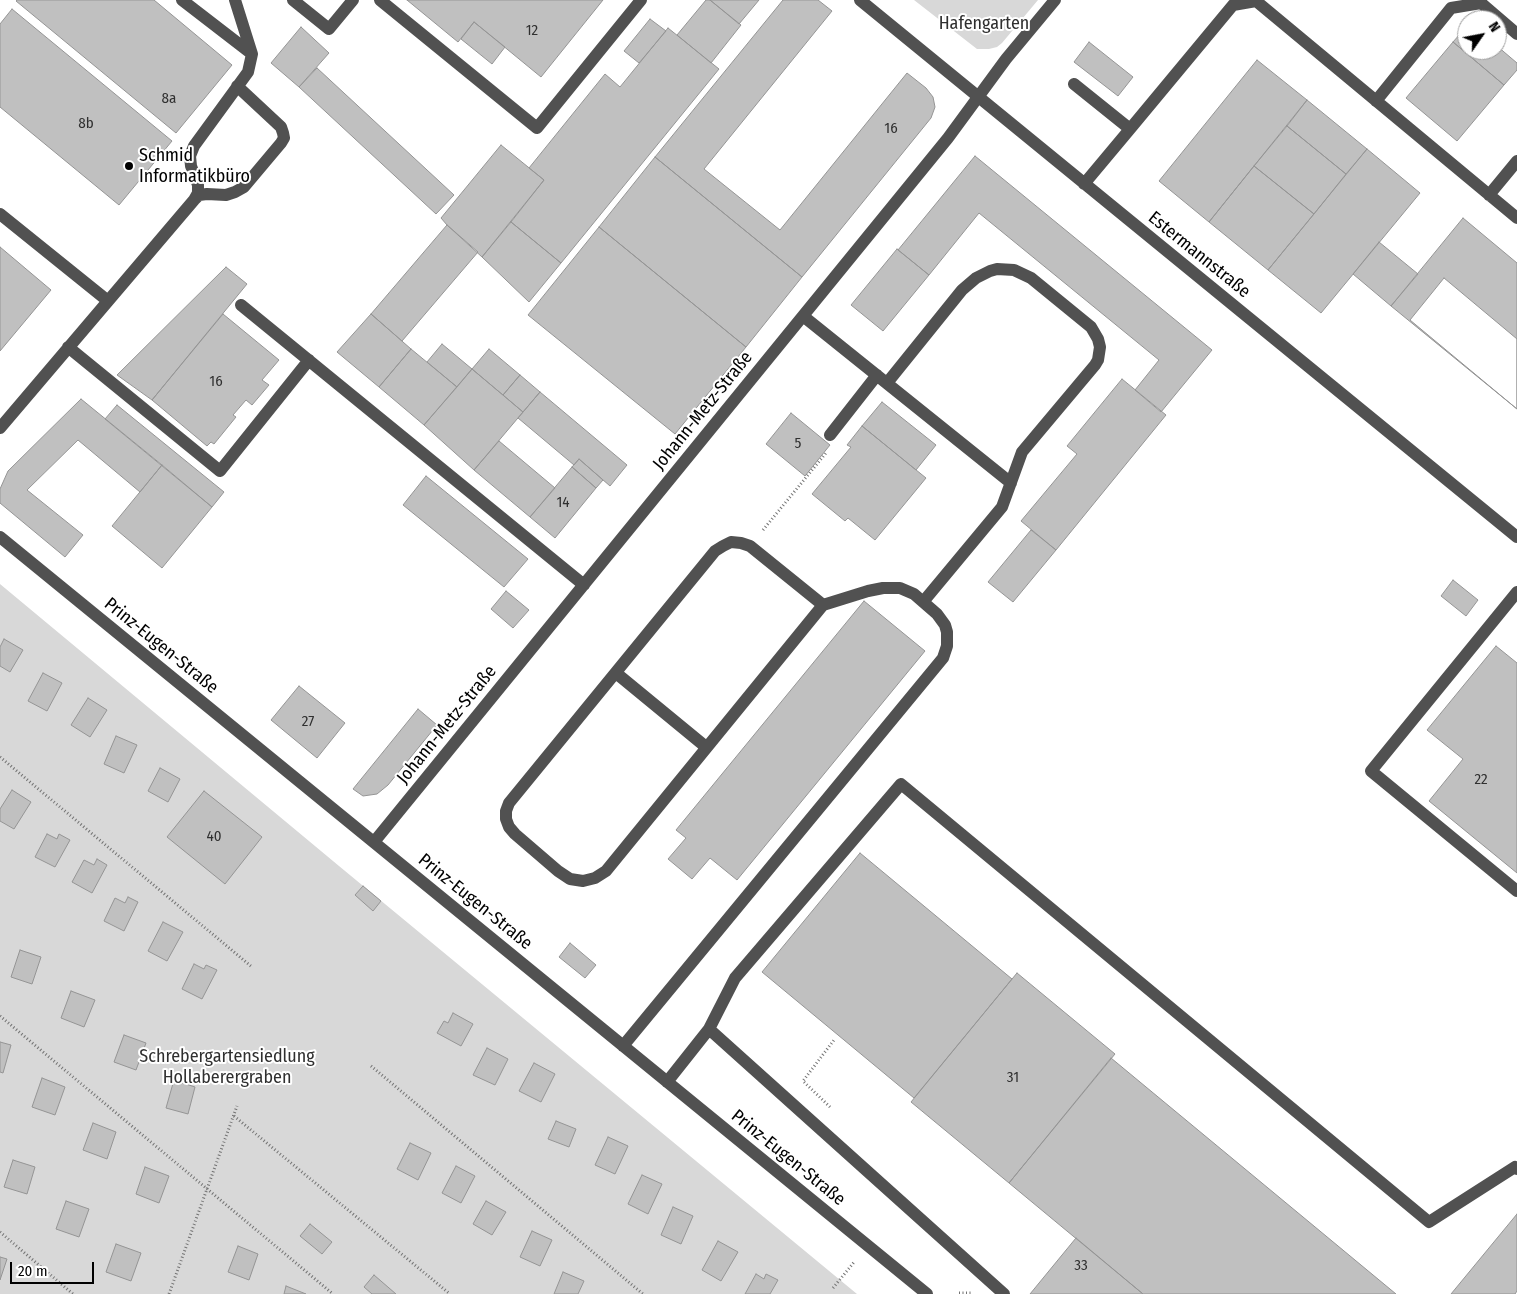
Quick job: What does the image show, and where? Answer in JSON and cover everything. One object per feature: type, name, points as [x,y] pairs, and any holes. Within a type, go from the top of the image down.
[{"type":"street","points":[[182,0],[252,54]]},
{"type":"street","points":[[194,200],[198,193],[198,185],[191,166],[190,156],[194,146],[248,72],[252,54],[236,0]]},
{"type":"street","points":[[293,0],[329,29],[353,0]]},
{"type":"street","points":[[380,0],[537,128],[641,0]]},
{"type":"street","name":"Estermannstraße","points":[[860,0],[1517,537]]},
{"type":"street","name":"Johann-Metz-Straße","points":[[374,842],[948,138],[1006,59],[1055,0]]},
{"type":"street","points":[[1084,184],[1233,5],[1256,1],[1517,218]]},
{"type":"street","points":[[1376,101],[1451,8],[1481,3],[1517,34]]},
{"type":"street","points":[[1074,84],[1130,130]]},
{"type":"street","points":[[0,428],[194,200],[199,195],[226,195],[244,187],[281,143],[284,138],[281,127],[237,86]]},
{"type":"street","points":[[1489,195],[1517,161]]},
{"type":"street","points":[[0,214],[108,301]]},
{"type":"street","points":[[830,435],[956,297],[976,278],[990,271],[1009,268],[1031,278],[1091,327],[1098,339],[1100,353],[1095,365],[1022,452],[1002,507],[923,602]]},
{"type":"street","points":[[241,305],[584,585]]},
{"type":"street","points":[[803,316],[1011,483]]},
{"type":"street","points":[[68,347],[220,471],[310,360]]},
{"type":"street","name":"Prinz-Eugen-Straße","points":[[0,537],[927,1294]]},
{"type":"street","points":[[623,1046],[943,658],[947,646],[945,625],[937,614],[907,590],[893,588],[868,592],[823,605],[606,871],[595,878],[583,881],[570,879],[558,871],[515,834],[509,827],[506,811],[715,551],[732,542],[750,546],[823,605]]},
{"type":"street","points":[[1517,592],[1371,771],[1517,891]]},
{"type":"street","points":[[616,673],[706,747]]},
{"type":"street","points":[[667,1082],[708,1029],[735,978],[901,784],[1428,1222],[1515,1167],[1517,1169]]},
{"type":"street","points":[[708,1029],[1004,1294]]},
{"type":"path","points":[[750,546],[835,442],[828,437],[830,435]]},
{"type":"path","points":[[0,757],[252,967]]},
{"type":"path","points":[[0,1016],[333,1294]]},
{"type":"path","points":[[832,1108],[803,1081],[834,1040]]},
{"type":"path","points":[[371,1066],[643,1294]]},
{"type":"path","points":[[169,1294],[237,1106]]},
{"type":"path","points":[[234,1116],[450,1294]]},
{"type":"path","points":[[0,1232],[73,1294]]},
{"type":"path","points":[[833,1288],[842,1278]]},
{"type":"green space","name":"Hafengarten","points":[[914,0],[1038,0],[1002,43],[997,47],[989,49],[977,49]]},
{"type":"green space","name":"Schrebergartensiedlung Hollaberergraben","points":[[0,584],[339,866],[857,1294],[0,1294]]},
{"type":"building","points":[[17,0],[154,0],[232,65],[176,133]]},
{"type":"building","points":[[407,0],[603,0],[541,77],[474,22],[458,42]]},
{"type":"building","points":[[706,0],[710,0],[741,25],[711,63],[677,35]]},
{"type":"building","points":[[710,0],[759,0],[739,24]]},
{"type":"building","points":[[783,0],[818,0],[832,11],[704,169],[780,230],[907,73],[926,88],[933,97],[935,107],[931,118],[802,277],[655,157]]},
{"type":"building","points":[[12,9],[172,141],[119,205],[0,107],[0,24]]},
{"type":"building","points":[[650,19],[666,31],[639,63],[624,51]]},
{"type":"building","points":[[474,22],[505,47],[492,64],[461,39]]},
{"type":"building","points":[[301,27],[329,53],[299,87],[271,63]]},
{"type":"building","points":[[668,28],[719,69],[561,263],[511,222],[544,180],[529,168],[605,74],[620,87]]},
{"type":"building","points":[[1457,37],[1457,45],[1453,42]]},
{"type":"building","points":[[1089,42],[1133,77],[1118,96],[1074,62]]},
{"type":"building","points":[[1453,42],[1457,45],[1457,60],[1474,60],[1504,85],[1457,141],[1406,98]]},
{"type":"building","points":[[1507,54],[1517,63],[1517,70],[1504,85],[1474,60],[1507,60]]},
{"type":"building","points":[[1257,60],[1307,100],[1209,222],[1159,181]]},
{"type":"building","points":[[317,68],[454,195],[436,214],[299,87]]},
{"type":"building","points":[[1307,100],[1367,149],[1346,174],[1287,126]]},
{"type":"building","points":[[1287,126],[1346,174],[1314,214],[1254,166]]},
{"type":"building","points":[[501,145],[544,180],[482,257],[441,218]]},
{"type":"building","points":[[1367,149],[1420,193],[1321,313],[1268,270]]},
{"type":"building","points":[[975,156],[1212,350],[1161,412],[1135,390],[1159,360],[979,213],[929,275],[898,250]]},
{"type":"building","points":[[655,157],[802,277],[746,347],[599,227]]},
{"type":"building","points":[[1254,166],[1314,214],[1268,270],[1209,222]]},
{"type":"building","points":[[1463,218],[1517,263],[1517,409],[1391,306]]},
{"type":"building","points":[[511,222],[561,263],[529,302],[482,257]]},
{"type":"building","points":[[447,225],[478,252],[402,341],[371,314]]},
{"type":"building","points":[[599,227],[746,347],[675,434],[528,315]]},
{"type":"building","points":[[1379,242],[1418,274],[1391,306],[1353,274]]},
{"type":"building","points":[[0,247],[51,290],[0,351]]},
{"type":"building","points":[[897,249],[929,275],[883,331],[851,305]]},
{"type":"building","points":[[226,267],[247,284],[152,400],[117,375]]},
{"type":"building","points":[[1444,278],[1517,339],[1517,409],[1410,320]]},
{"type":"building","points":[[223,314],[279,360],[262,380],[269,385],[252,405],[246,400],[233,415],[236,417],[214,444],[211,442],[207,446],[152,400]]},
{"type":"building","points":[[371,314],[411,349],[379,387],[337,352]]},
{"type":"building","points":[[442,344],[472,369],[457,387],[427,362]]},
{"type":"building","points":[[411,349],[457,387],[424,425],[379,387]]},
{"type":"building","points":[[489,349],[520,375],[503,395],[472,369]]},
{"type":"building","points":[[472,369],[523,412],[474,470],[424,425]]},
{"type":"building","points":[[520,375],[540,392],[523,412],[503,395]]},
{"type":"building","points":[[1122,379],[1166,415],[1056,550],[1021,521],[1077,454],[1067,446]]},
{"type":"building","points":[[540,392],[627,465],[610,486],[579,459],[574,465],[518,418]]},
{"type":"building","points":[[81,399],[162,465],[140,492],[78,440],[27,490],[83,535],[65,557],[0,503],[0,489],[8,471]]},
{"type":"building","points":[[882,402],[936,445],[916,470],[862,426]]},
{"type":"building","points":[[117,405],[224,492],[212,507],[105,419]]},
{"type":"building","points":[[791,413],[830,445],[805,476],[766,444]]},
{"type":"building","points":[[862,426],[926,478],[875,540],[848,518],[845,521],[812,494],[851,447],[847,445]]},
{"type":"building","points":[[499,441],[555,488],[530,517],[474,470]]},
{"type":"building","points":[[579,459],[603,480],[596,488],[572,467]]},
{"type":"building","points":[[162,465],[212,507],[162,568],[112,526]]},
{"type":"building","points":[[572,467],[596,488],[555,538],[530,517]]},
{"type":"building","points":[[426,476],[528,559],[504,587],[403,505]]},
{"type":"building","points":[[1031,530],[1056,550],[1013,602],[988,582]]},
{"type":"building","points":[[1453,580],[1478,600],[1466,616],[1441,596]]},
{"type":"building","points":[[506,591],[529,610],[513,628],[491,609]]},
{"type":"building","points":[[864,601],[925,651],[737,880],[710,858],[692,879],[668,859],[686,838],[676,830]]},
{"type":"building","points":[[4,639],[23,650],[10,672],[0,666],[0,647]]},
{"type":"building","points":[[1496,646],[1517,663],[1517,873],[1429,801],[1463,759],[1427,730]]},
{"type":"building","points":[[43,673],[62,683],[47,711],[28,701]]},
{"type":"building","points":[[299,686],[345,723],[317,758],[271,720]]},
{"type":"building","points":[[88,698],[107,710],[90,737],[71,725]]},
{"type":"building","points":[[418,709],[437,725],[388,785],[377,794],[363,796],[353,789]]},
{"type":"building","points":[[116,736],[137,745],[124,773],[104,764]]},
{"type":"building","points":[[160,768],[180,779],[168,802],[148,791]]},
{"type":"building","points":[[12,790],[31,802],[14,829],[0,821],[0,809]]},
{"type":"building","points":[[204,791],[262,837],[225,884],[167,837]]},
{"type":"building","points":[[47,834],[57,839],[59,834],[70,840],[55,867],[35,857]]},
{"type":"building","points":[[860,853],[1012,979],[914,1098],[762,972]]},
{"type":"building","points":[[97,859],[107,865],[92,893],[72,882],[84,860],[94,865]]},
{"type":"building","points":[[363,886],[381,901],[373,911],[355,895]]},
{"type":"building","points":[[128,897],[138,902],[124,931],[104,921],[115,898],[125,903]]},
{"type":"building","points":[[163,922],[183,932],[167,961],[148,951]]},
{"type":"building","points":[[570,943],[596,965],[585,978],[559,957]]},
{"type":"building","points":[[20,950],[41,957],[32,984],[11,977]]},
{"type":"building","points":[[194,964],[204,969],[206,965],[217,970],[202,999],[182,989]]},
{"type":"building","points":[[1017,973],[1115,1054],[1009,1183],[911,1102]]},
{"type":"building","points":[[71,991],[95,1000],[84,1027],[61,1018]]},
{"type":"building","points":[[453,1013],[473,1024],[461,1046],[437,1033],[444,1021],[448,1023]]},
{"type":"building","points":[[124,1035],[146,1043],[136,1070],[114,1062]]},
{"type":"building","points":[[0,1042],[11,1045],[3,1073],[0,1072]]},
{"type":"building","points":[[487,1048],[508,1059],[495,1085],[473,1075]]},
{"type":"building","points":[[1111,1058],[1396,1294],[1143,1294],[1009,1183]]},
{"type":"building","points":[[534,1063],[555,1074],[541,1102],[519,1091]]},
{"type":"building","points":[[42,1078],[65,1087],[55,1115],[32,1107]]},
{"type":"building","points":[[174,1080],[195,1087],[188,1114],[166,1108]]},
{"type":"building","points":[[556,1121],[576,1129],[569,1147],[548,1139]]},
{"type":"building","points":[[93,1123],[116,1132],[107,1159],[83,1150]]},
{"type":"building","points":[[608,1137],[628,1146],[615,1174],[595,1165]]},
{"type":"building","points":[[410,1143],[431,1153],[418,1180],[397,1169]]},
{"type":"building","points":[[13,1160],[35,1167],[27,1194],[4,1187]]},
{"type":"building","points":[[456,1166],[475,1176],[461,1203],[442,1193]]},
{"type":"building","points":[[145,1167],[169,1176],[159,1203],[136,1194]]},
{"type":"building","points":[[642,1175],[662,1184],[648,1214],[628,1204]]},
{"type":"building","points":[[66,1201],[89,1209],[79,1237],[56,1229]]},
{"type":"building","points":[[486,1201],[506,1212],[492,1235],[473,1224]]},
{"type":"building","points":[[673,1207],[693,1216],[681,1244],[661,1235]]},
{"type":"building","points":[[1517,1214],[1517,1291],[1515,1294],[1451,1294]]},
{"type":"building","points":[[310,1224],[332,1242],[322,1254],[300,1236]]},
{"type":"building","points":[[532,1231],[552,1240],[540,1266],[520,1257]]},
{"type":"building","points":[[1076,1238],[1143,1294],[1030,1294]]},
{"type":"building","points":[[718,1241],[738,1252],[721,1281],[702,1270]]},
{"type":"building","points":[[116,1244],[141,1253],[131,1281],[106,1272]]},
{"type":"building","points":[[238,1246],[258,1254],[249,1280],[228,1272]]},
{"type":"building","points":[[0,1257],[7,1259],[0,1280]]},
{"type":"building","points":[[563,1272],[584,1281],[578,1294],[554,1294]]},
{"type":"building","points":[[756,1274],[764,1279],[766,1274],[778,1280],[770,1294],[745,1294]]},
{"type":"building","points":[[374,1275],[396,1294],[372,1294],[364,1287]]},
{"type":"building","points":[[286,1286],[306,1294],[284,1294]]},
{"type":"place","name":"Schmid Informatikbüro","points":[[129,166]]}]
